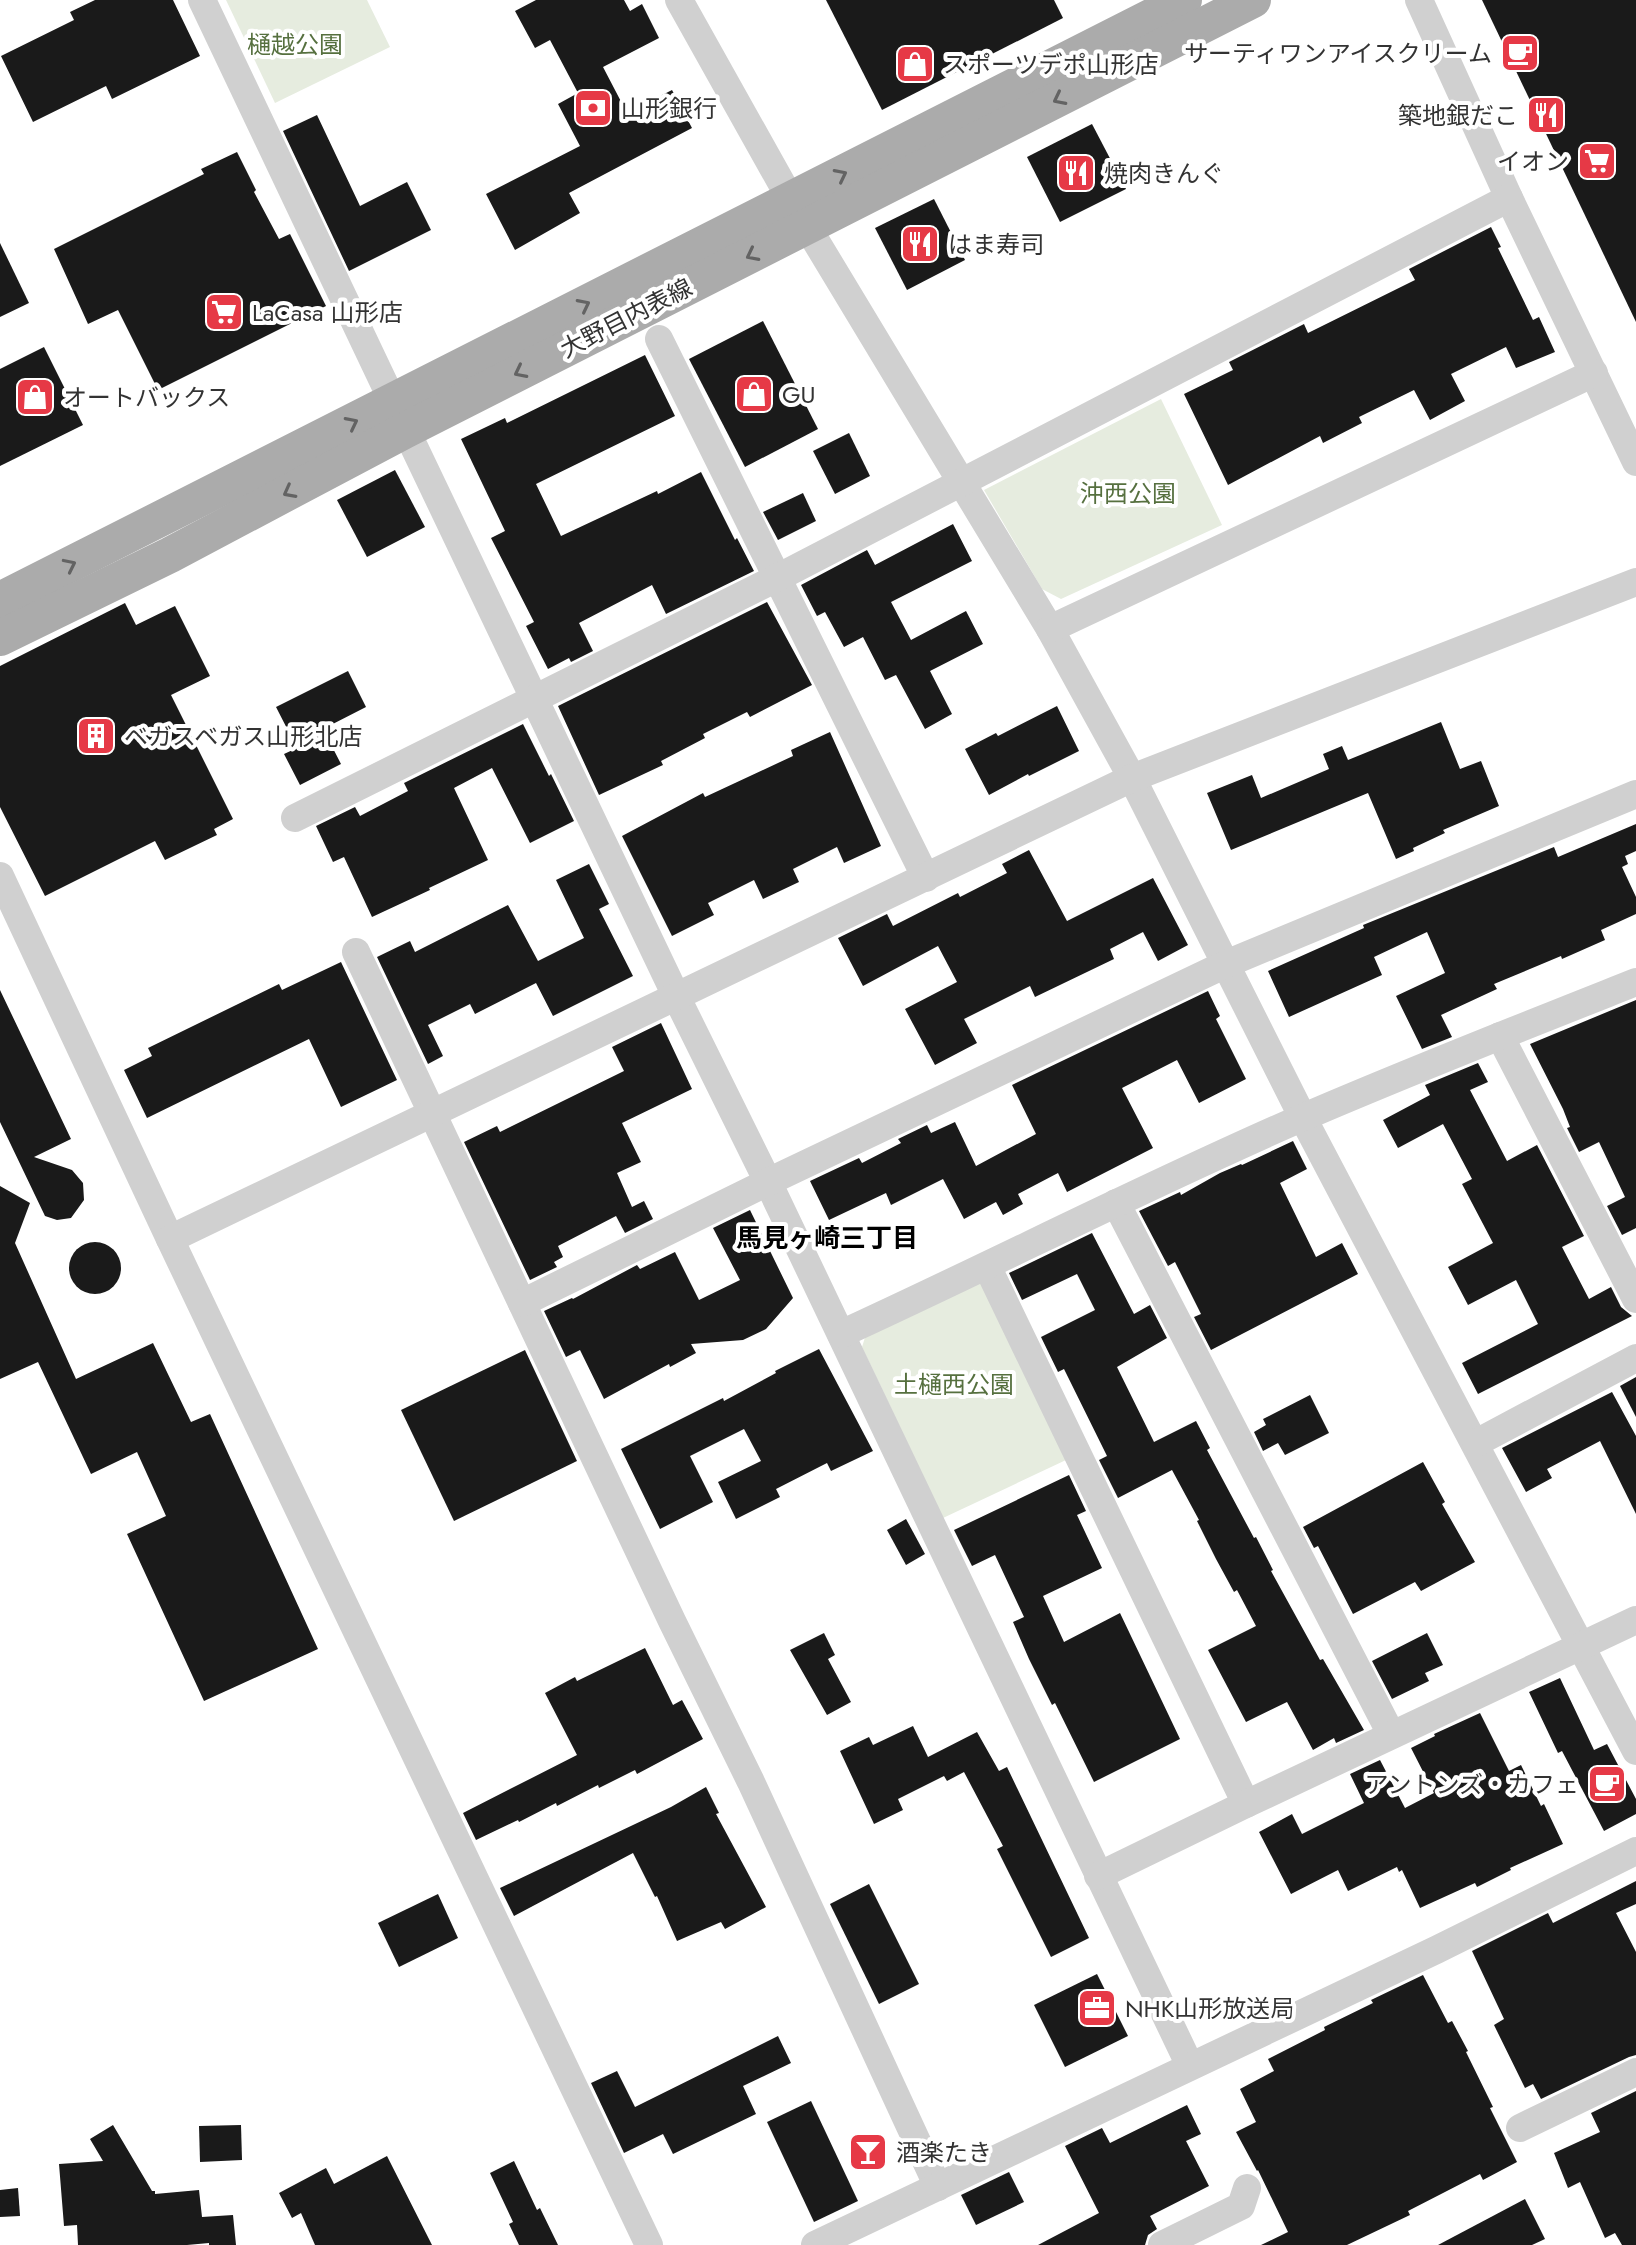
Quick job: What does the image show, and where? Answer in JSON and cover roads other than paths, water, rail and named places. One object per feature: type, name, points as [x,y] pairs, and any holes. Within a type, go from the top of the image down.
[{"type":"main road","name":"大野目内表線","points":[[799,213],[1184,0]]},
{"type":"main road","name":"大野目内表線","points":[[0,600],[400,416],[799,213],[1253,0]]},
{"type":"main road","name":"大野目内表線","points":[[0,638],[170,555],[400,416]]},
{"type":"street","points":[[202,0],[1190,2066]]},
{"type":"street","points":[[679,0],[799,213],[1050,629],[1132,778],[1303,1118],[1636,1751]]},
{"type":"street","points":[[1419,0],[1509,198],[1636,462]]},
{"type":"street","points":[[295,818],[779,577],[1509,198]]},
{"type":"street","points":[[659,339],[926,878]]},
{"type":"street","points":[[1050,629],[1594,373]]},
{"type":"street","points":[[170,1239],[1132,778],[1636,582]]},
{"type":"street","points":[[522,1303],[1226,964],[1636,794]]},
{"type":"street","points":[[0,876],[649,2245]]},
{"type":"street","points":[[356,952],[751,1782],[938,2187]]},
{"type":"street","points":[[841,1334],[1303,1118],[1636,982]]},
{"type":"street","points":[[1500,1036],[1636,1299]]},
{"type":"street","points":[[1116,1203],[1391,1734]]},
{"type":"street","points":[[987,1266],[1246,1804]]},
{"type":"street","points":[[1476,1443],[1636,1358]]},
{"type":"street","points":[[1098,1876],[1636,1620]]},
{"type":"street","points":[[815,2245],[1436,1950],[1636,1851]]},
{"type":"street","points":[[1520,2128],[1636,2072]]},
{"type":"street","points":[[1162,2245],[1241,2206],[1247,2188]]},
{"type":"place","name":"サーティワンアイスクリーム","points":[[1520,53]]},
{"type":"place","name":"スポーツデポ山形店","points":[[915,64]]},
{"type":"place","name":"山形銀行","points":[[593,108]]},
{"type":"place","name":"築地銀だこ","points":[[1546,115]]},
{"type":"place","name":"イオン","points":[[1597,161]]},
{"type":"place","name":"焼肉きんぐ","points":[[1076,173]]},
{"type":"place","name":"はま寿司","points":[[920,244]]},
{"type":"place","name":"LaCasa 山形店","points":[[224,312]]},
{"type":"place","name":"GU","points":[[754,394]]},
{"type":"place","name":"オートバックス","points":[[35,397]]},
{"type":"place","name":"ベガスベガス山形北店","points":[[96,736]]},
{"type":"place","name":"アントンズ・カフェ","points":[[1607,1784]]},
{"type":"place","name":"NHK山形放送局","points":[[1097,2008]]},
{"type":"place","name":"酒楽たき","points":[[868,2152]]},
{"type":"district","name":"馬見ヶ崎三丁目","points":[[827,1238]]},
{"type":"park label","name":"樋越公園","points":[[295,44]]},
{"type":"park label","name":"沖西公園","points":[[1128,493]]},
{"type":"park label","name":"土樋西公園","points":[[954,1384]]}]
